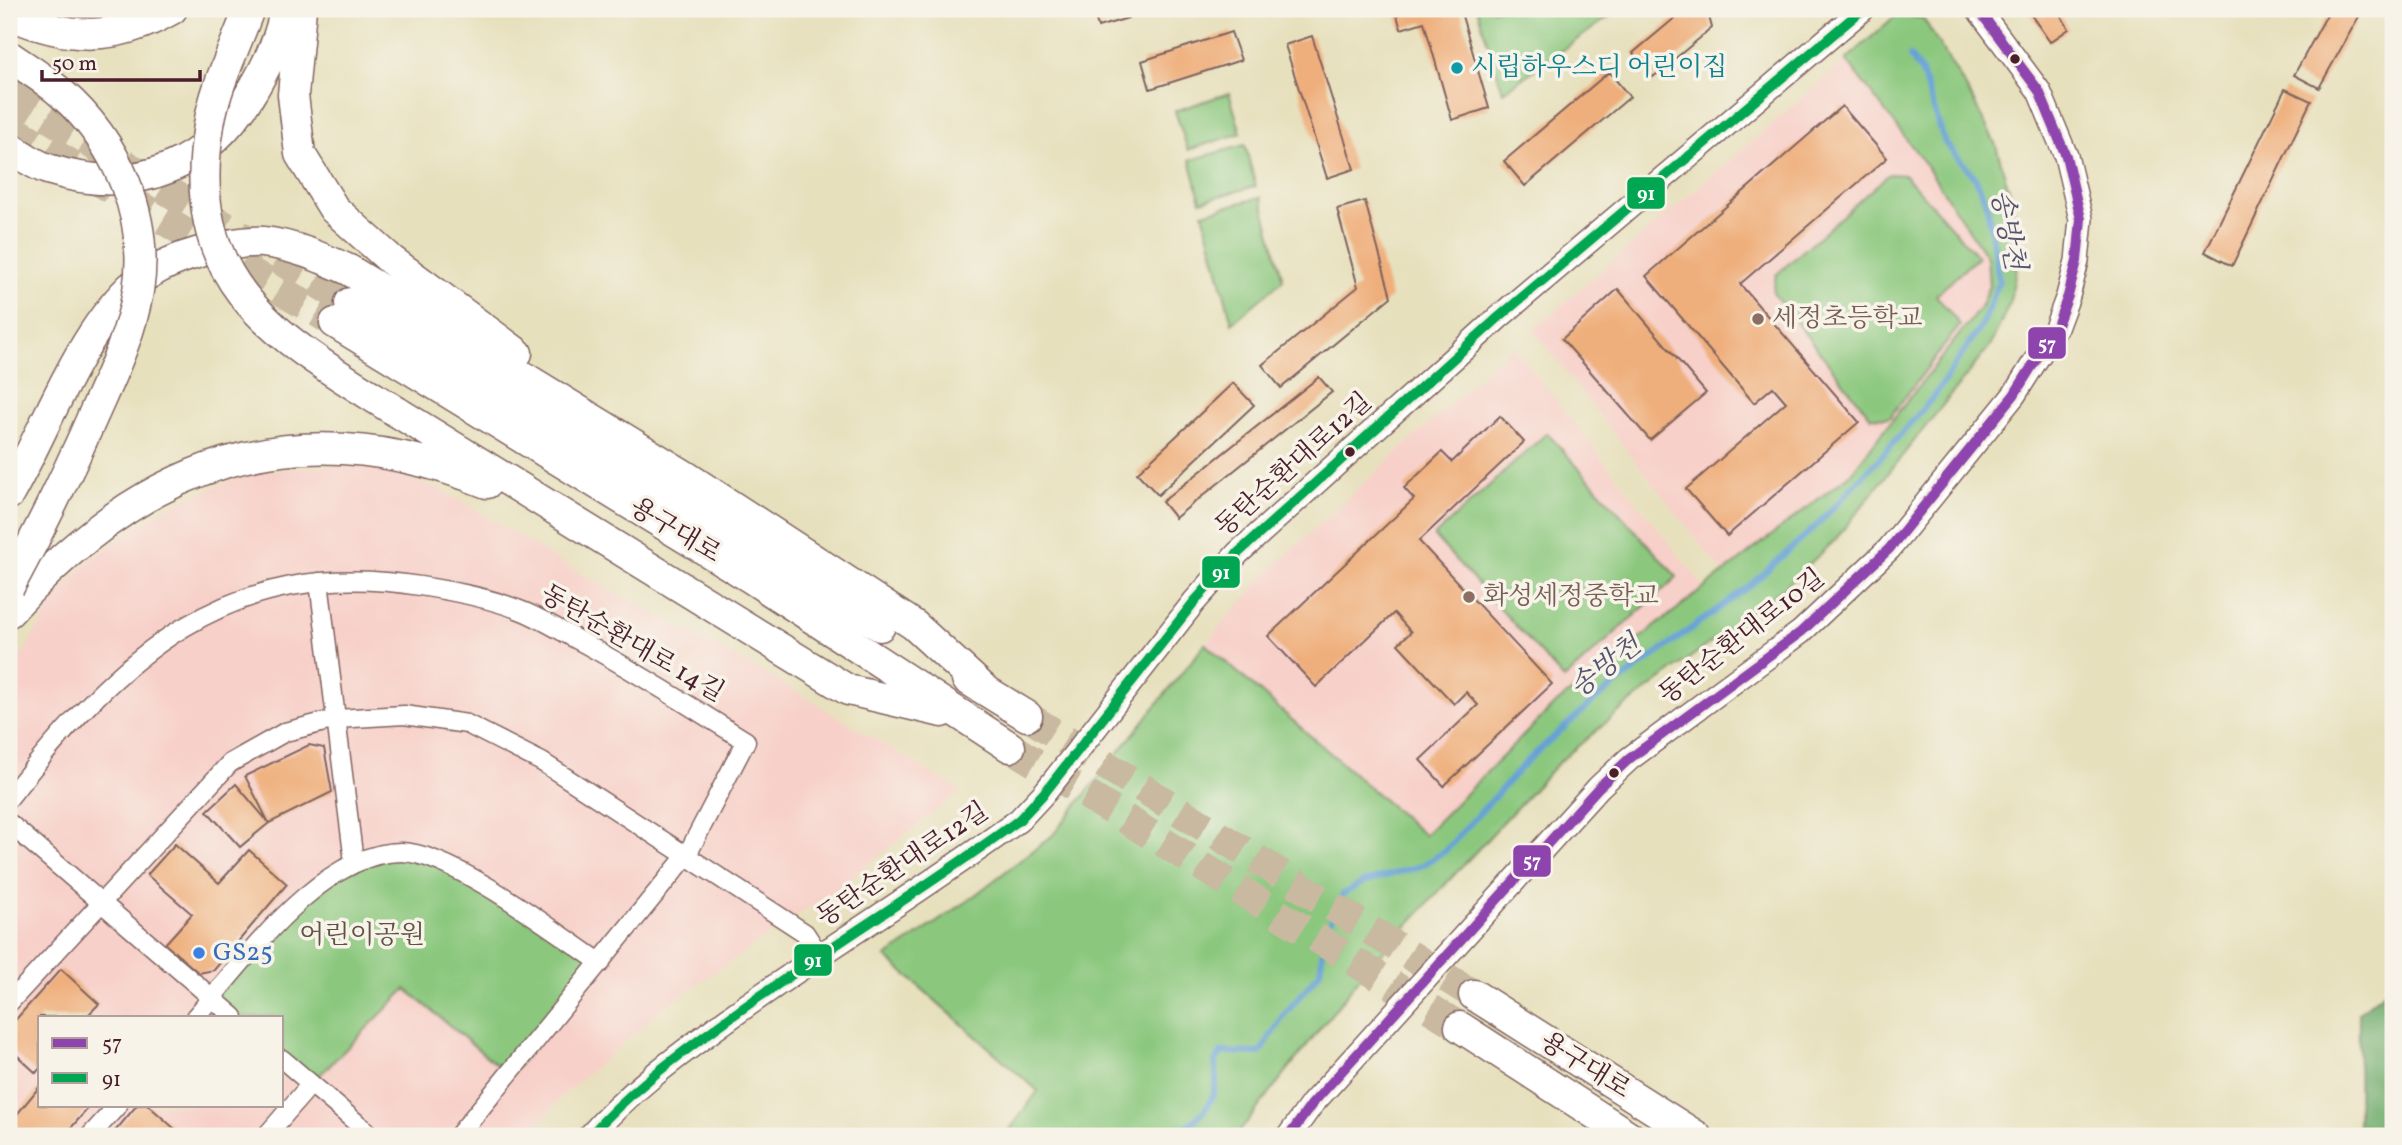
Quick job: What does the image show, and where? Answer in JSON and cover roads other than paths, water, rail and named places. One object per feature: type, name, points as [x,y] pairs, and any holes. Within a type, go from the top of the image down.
[{"type":"highway","points":[[9,14],[39,27],[82,36],[127,29],[172,9]]},
{"type":"highway","points":[[249,9],[209,122],[205,159],[207,221],[219,258],[240,294],[271,327],[397,412],[848,690],[961,717]]},
{"type":"highway","points":[[9,147],[48,170],[87,178],[121,180],[169,171],[207,148],[237,117],[266,67],[285,9]]},
{"type":"highway","points":[[301,9],[293,95],[300,154],[334,209],[391,260],[687,477]]},
{"type":"highway","points":[[9,56],[61,93],[99,134],[117,163],[141,233],[138,291],[122,350],[81,445],[9,587]]},
{"type":"highway","points":[[9,494],[83,353],[104,320],[130,288],[177,259],[221,246],[263,242],[306,252],[349,270],[687,477],[914,625],[985,690]]},
{"type":"highway","name":"용구대로","points":[[1010,747],[342,313],[1027,716]]},
{"type":"highway","points":[[9,612],[52,567],[116,513],[186,476],[262,452],[328,446],[387,453],[454,470],[557,512]]},
{"type":"highway","name":"용구대로","points":[[1474,995],[1696,1136]]},
{"type":"highway","name":"용구대로","points":[[1460,1027],[1629,1136]]},
{"type":"street","name":"동탄순환대로12길","points":[[590,1136],[639,1085],[820,956],[1019,820],[1046,791],[1194,602],[1238,553],[1499,317],[1863,9]]},
{"type":"street","name":"동탄순환대로10길","points":[[1289,1136],[1312,1104],[1580,805],[1629,759],[1801,632],[1889,549],[1970,452],[2041,353],[2068,296],[2077,261],[2081,219],[2066,156],[2039,91],[1978,9]]},
{"type":"street","name":"동탄순환대로 14길","points":[[9,799],[62,730],[121,673],[159,642],[211,610],[263,590],[319,582],[387,581],[462,593],[519,609],[605,654],[746,741],[687,855],[458,1136]]},
{"type":"street","points":[[319,582],[354,862]]},
{"type":"street","points":[[9,1003],[99,901],[229,762],[285,732],[336,719],[404,715],[467,724],[542,762],[806,933],[820,956]]},
{"type":"street","points":[[9,823],[233,1016]]},
{"type":"street","points":[[196,1016],[318,883],[354,862],[402,852],[437,861],[472,879],[601,962]]},
{"type":"street","points":[[284,1061],[372,1136]]},
{"type":"street","points":[[266,1136],[311,1084]]},
{"type":"street","points":[[90,1136],[117,1106]]},
{"type":"waterway","name":"송방천","points":[[1173,1136],[1193,1122],[1208,1106],[1215,1086],[1215,1062],[1222,1052],[1260,1053],[1284,1015],[1320,972],[1325,934],[1343,894],[1364,882],[1421,866],[1445,851],[1528,760],[1597,698],[1753,583],[1815,527],[1935,395],[1983,323],[1999,281],[1987,205],[1975,177],[1945,143],[1922,73],[1910,56]]},
{"type":"tunnel","points":[[9,93],[350,303]]},
{"type":"tunnel","points":[[9,127],[335,323]]},
{"type":"tunnel","points":[[1027,716],[1474,995]]},
{"type":"tunnel","points":[[1010,747],[1460,1027]]},
{"type":"place","name":"시립하우스디 어린이집","points":[[1457,68]]},
{"type":"place","name":"세정초등학교","points":[[1758,319]]},
{"type":"place","name":"화성세정중학교","points":[[1469,597]]},
{"type":"place","name":"GS25","points":[[199,953]]},
{"type":"park label","name":"어린이공원","points":[[362,936]]}]
